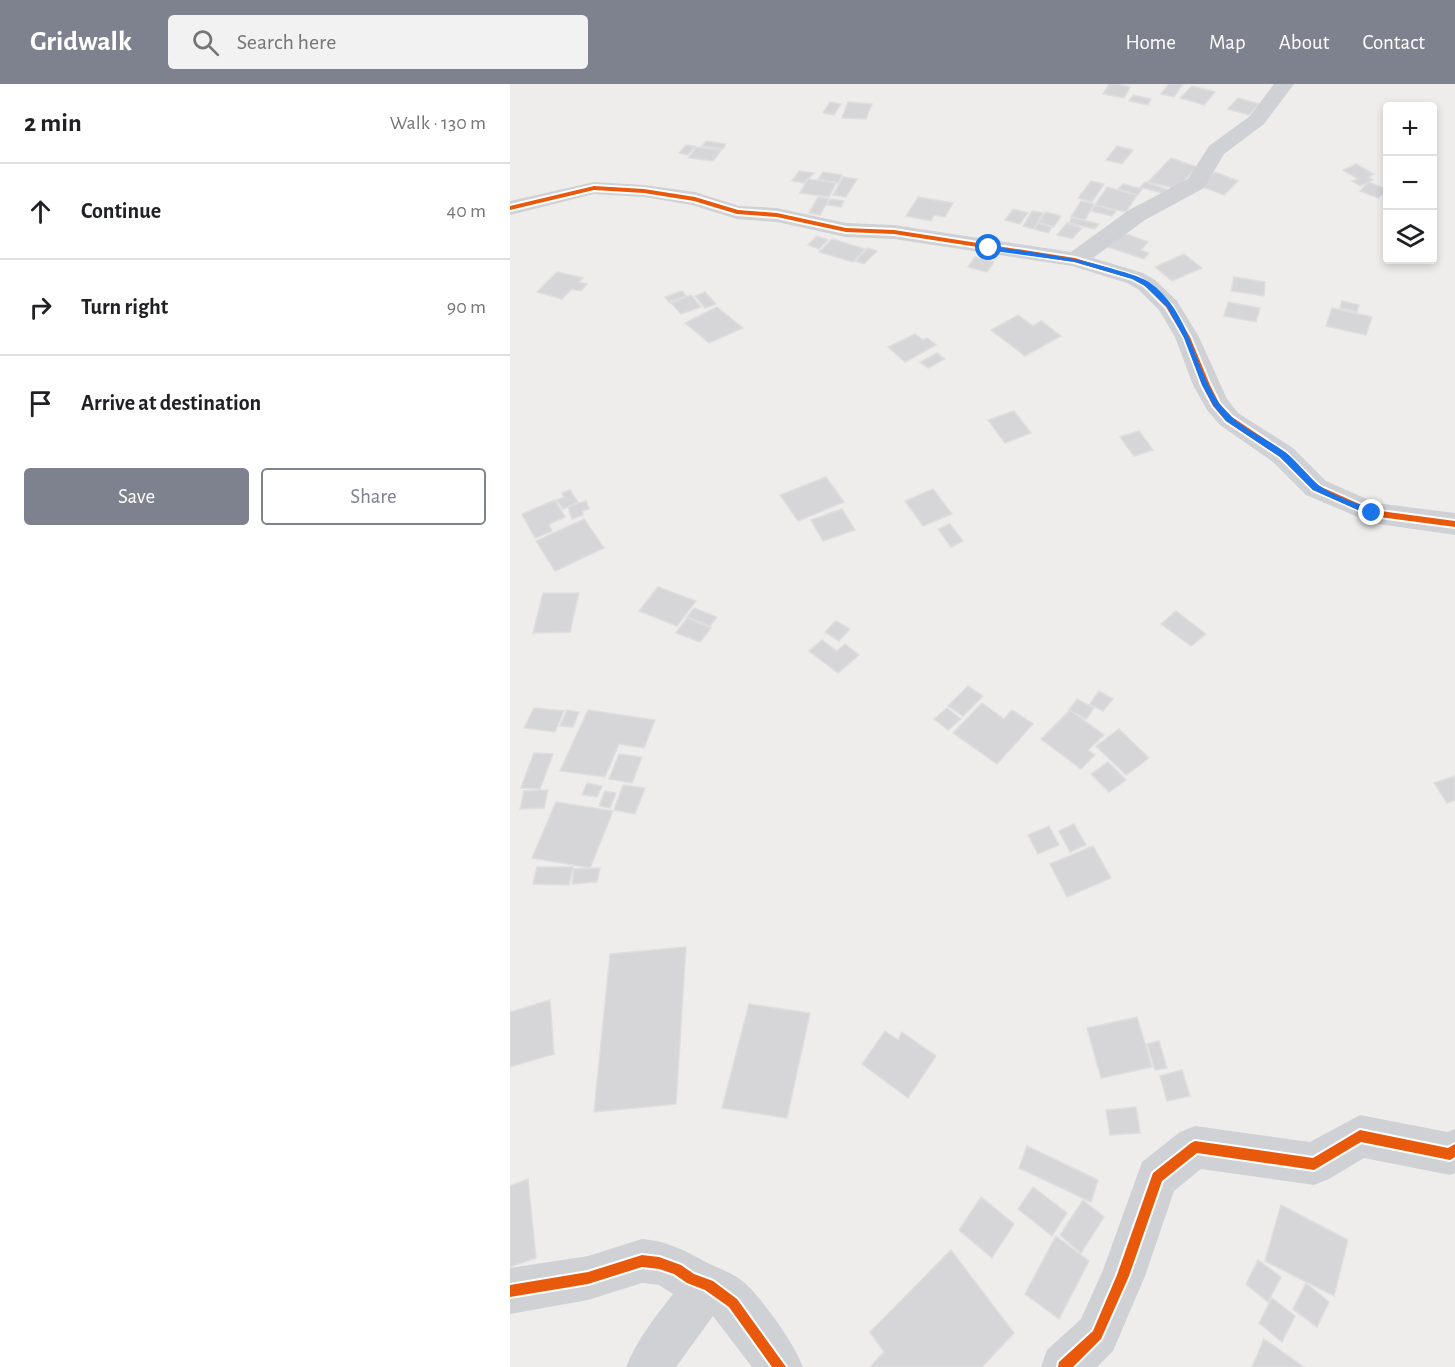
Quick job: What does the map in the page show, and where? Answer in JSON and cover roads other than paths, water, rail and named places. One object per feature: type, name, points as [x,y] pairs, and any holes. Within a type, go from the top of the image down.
[{"type":"street","points":[[1075,260],[1137,215],[1196,183],[1216,150],[1257,120],[1284,84]]},
{"type":"street","points":[[510,208],[594,188],[644,191],[695,199],[737,212],[777,215],[846,230],[904,234],[1075,260],[1135,278],[1157,293],[1169,306],[1184,329],[1216,404],[1229,419],[1283,455],[1316,488],[1372,513],[1455,524]]},
{"type":"street","points":[[1064,1367],[1097,1335],[1123,1276],[1157,1177],[1195,1147],[1314,1164],[1360,1136],[1450,1154],[1455,1150]]},
{"type":"street","points":[[510,1291],[588,1278],[642,1261],[659,1263],[709,1285],[733,1303],[780,1367]]},
{"type":"street","points":[[649,1367],[670,1334],[709,1285]]}]
